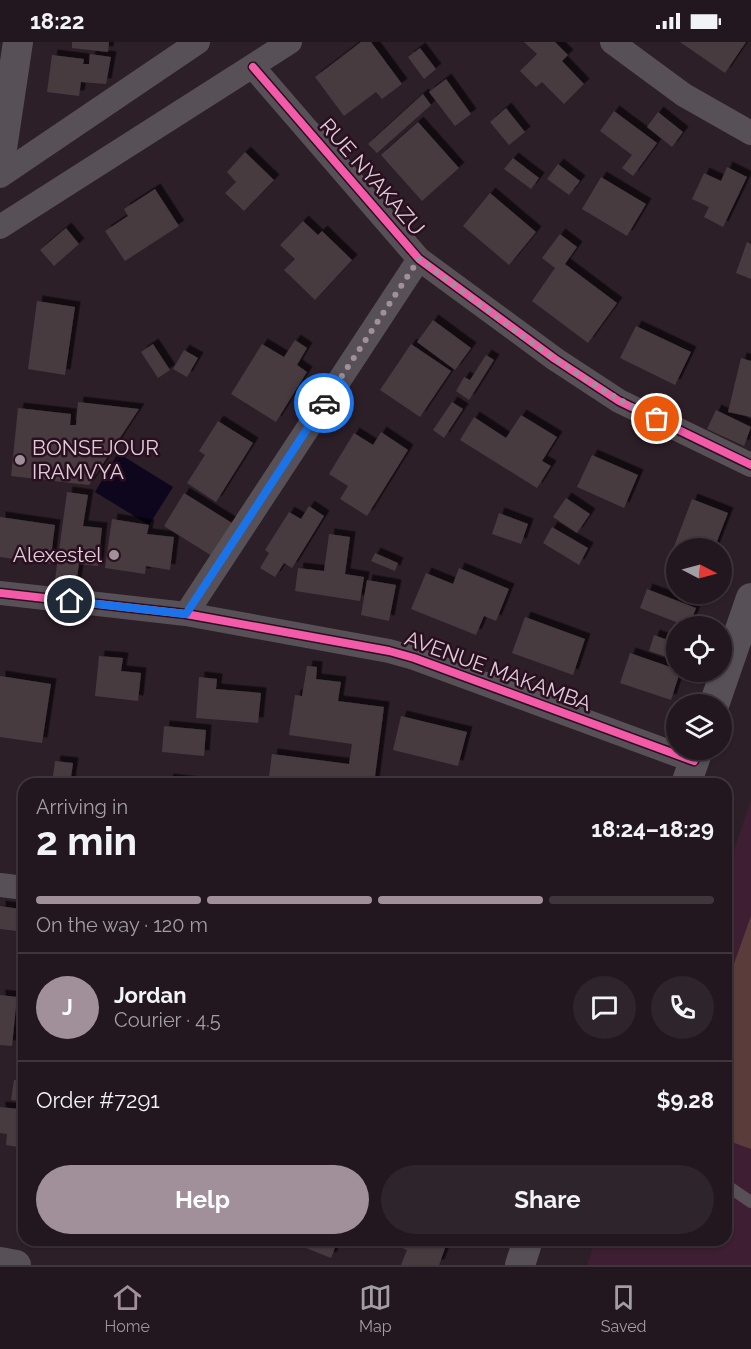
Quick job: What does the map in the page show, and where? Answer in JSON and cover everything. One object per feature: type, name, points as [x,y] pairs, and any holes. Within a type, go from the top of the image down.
[{"type":"street","points":[[0,162],[18,42]]},
{"type":"street","points":[[0,176],[198,42]]},
{"type":"street","points":[[0,227],[290,42]]},
{"type":"street","points":[[612,42],[684,95],[751,133]]},
{"type":"street","name":"RUE NYAKAZU","points":[[253,67],[419,259],[555,359],[619,401],[751,465]]},
{"type":"street","points":[[186,614],[419,259]]},
{"type":"street","name":"AVENUE MAKAMBA","points":[[0,593],[186,614],[389,651],[414,658],[693,765]]},
{"type":"street","points":[[718,694],[751,598]]},
{"type":"street","points":[[0,885],[18,887]]},
{"type":"street","points":[[520,1265],[526,1246]]},
{"type":"street","points":[[0,1262],[16,1265]]},
{"type":"lane","points":[[732,1189],[751,1202]]},
{"type":"shaded area","points":[[118,453],[173,487],[149,525],[95,492]]},
{"type":"shaded area","points":[[751,801],[751,1265],[587,1265],[593,1246],[732,1246],[732,855]]},
{"type":"shaded area","points":[[751,916],[751,1149],[732,1142],[732,969]]},
{"type":"building","points":[[72,42],[109,42],[108,52],[72,48]]},
{"type":"building","points":[[361,42],[371,42],[402,84],[382,99],[376,92],[344,116],[315,77]]},
{"type":"building","points":[[524,42],[555,42],[568,55],[562,61],[584,84],[564,104],[542,82],[536,87],[520,71],[537,54]]},
{"type":"building","points":[[680,42],[746,42],[725,73]]},
{"type":"building","points":[[420,48],[436,69],[424,79],[408,57]]},
{"type":"building","points":[[90,54],[111,57],[106,84],[81,82],[79,96],[47,92],[52,55],[84,59],[83,64],[89,64]]},
{"type":"building","points":[[446,79],[471,114],[455,126],[429,92]]},
{"type":"building","points":[[423,94],[431,105],[377,153],[368,144]]},
{"type":"building","points":[[506,108],[525,132],[509,145],[490,122]]},
{"type":"building","points":[[614,111],[657,143],[633,176],[622,168],[632,155],[600,131]]},
{"type":"building","points":[[658,112],[683,132],[672,147],[647,127]]},
{"type":"building","points":[[418,122],[459,168],[422,201],[381,155]]},
{"type":"building","points":[[245,152],[274,180],[244,211],[225,193],[236,182],[227,172]]},
{"type":"building","points":[[513,158],[539,178],[531,189],[504,169]]},
{"type":"building","points":[[558,164],[580,181],[569,195],[547,179]]},
{"type":"building","points":[[727,167],[747,177],[723,227],[704,217],[709,207],[692,199],[704,173],[721,181]]},
{"type":"building","points":[[601,177],[646,204],[627,236],[582,209]]},
{"type":"building","points":[[155,189],[179,226],[125,261],[105,231],[128,216],[124,209]]},
{"type":"building","points":[[490,193],[536,232],[509,265],[463,226]]},
{"type":"building","points":[[303,221],[318,235],[322,231],[352,260],[315,300],[284,270],[295,259],[280,245]]},
{"type":"building","points":[[66,228],[79,244],[54,266],[40,250]]},
{"type":"building","points":[[560,234],[577,247],[565,264],[617,303],[588,343],[532,301],[555,268],[542,258]]},
{"type":"building","points":[[747,242],[751,244],[751,279],[736,273]]},
{"type":"building","points":[[37,301],[75,307],[65,375],[28,369]]},
{"type":"building","points":[[433,320],[471,348],[455,370],[417,342]]},
{"type":"building","points":[[636,326],[691,352],[675,385],[620,358]]},
{"type":"building","points":[[295,340],[307,348],[297,365],[307,372],[276,422],[231,394],[262,344],[284,357]]},
{"type":"building","points":[[153,344],[170,370],[158,378],[141,352]]},
{"type":"building","points":[[411,344],[451,371],[420,417],[380,390]]},
{"type":"building","points":[[184,350],[198,358],[187,377],[173,369]]},
{"type":"building","points":[[486,355],[494,360],[469,400],[456,391],[464,377],[470,380]]},
{"type":"building","points":[[741,358],[751,361],[751,417],[728,412]]},
{"type":"building","points":[[78,402],[139,409],[89,485],[11,476],[18,408],[71,414],[70,425],[76,425]]},
{"type":"building","points":[[452,402],[463,409],[444,438],[433,430]]},
{"type":"building","points":[[716,410],[751,427],[744,446],[707,429]]},
{"type":"building","points":[[521,415],[557,437],[542,461],[551,466],[537,488],[460,440],[474,417],[506,438]]},
{"type":"building","points":[[218,421],[253,443],[216,502],[187,483],[205,455],[199,451]]},
{"type":"building","points":[[381,432],[408,450],[367,516],[340,499],[348,486],[329,474],[354,433],[373,445]]},
{"type":"building","points":[[592,455],[638,475],[624,508],[577,487]]},
{"type":"building","points":[[67,492],[88,495],[83,526],[102,528],[98,566],[79,564],[76,583],[55,580]]},
{"type":"building","points":[[184,493],[232,523],[212,556],[164,526]]},
{"type":"building","points":[[566,498],[590,514],[577,533],[553,517]]},
{"type":"building","points":[[692,499],[728,513],[718,538],[677,538]]},
{"type":"building","points":[[309,506],[324,516],[292,568],[284,563],[275,577],[260,568],[269,553],[265,550],[289,512],[301,519]]},
{"type":"building","points":[[499,513],[528,524],[521,544],[492,534]]},
{"type":"building","points":[[0,517],[55,525],[50,564],[0,557]]},
{"type":"building","points":[[112,519],[149,525],[147,534],[174,537],[170,570],[146,566],[145,574],[105,568]]},
{"type":"building","points":[[552,527],[588,548],[579,565],[543,543]]},
{"type":"building","points":[[329,534],[350,537],[345,574],[364,577],[360,601],[295,591],[298,568],[324,571]]},
{"type":"building","points":[[375,553],[398,563],[395,571],[371,561]]},
{"type":"building","points":[[459,568],[509,589],[496,621],[484,616],[476,635],[411,609],[426,573],[453,584]]},
{"type":"building","points":[[367,580],[396,585],[389,621],[361,615]]},
{"type":"building","points":[[647,589],[666,596],[666,604],[686,604],[696,608],[693,616],[666,616],[666,618],[640,608]]},
{"type":"building","points":[[525,617],[585,639],[573,675],[512,653]]},
{"type":"building","points":[[654,635],[666,639],[666,657],[649,651]]},
{"type":"building","points":[[630,653],[666,666],[666,682],[677,682],[673,694],[666,694],[666,698],[620,683]]},
{"type":"building","points":[[99,656],[123,658],[121,671],[141,673],[138,701],[95,696]]},
{"type":"building","points":[[307,666],[317,667],[316,679],[341,682],[338,701],[384,707],[375,778],[269,778],[272,754],[349,764],[352,744],[289,735],[295,695],[302,696]]},
{"type":"building","points":[[0,676],[51,684],[42,743],[0,737]]},
{"type":"building","points":[[199,677],[217,679],[216,689],[261,693],[258,723],[196,718]]},
{"type":"building","points":[[401,716],[467,732],[458,766],[393,750]]},
{"type":"building","points":[[164,726],[206,730],[204,756],[162,752]]},
{"type":"building","points":[[55,761],[73,763],[71,778],[53,778]]},
{"type":"building","points":[[0,906],[18,909],[17,931],[0,929]]},
{"type":"building","points":[[0,995],[17,997],[12,1046],[0,1045]]},
{"type":"building","points":[[14,1080],[18,1080],[18,1101],[11,1100]]},
{"type":"building","points":[[0,1107],[18,1109],[18,1147],[6,1145],[7,1134],[0,1133]]},
{"type":"building","points":[[301,1246],[336,1246],[331,1258]]},
{"type":"building","points":[[397,1246],[446,1246],[439,1265],[401,1265],[407,1250]]},
{"type":"cycle path","points":[[253,67],[419,259],[555,359],[619,401],[751,465]]},
{"type":"cycle path","points":[[0,593],[186,614],[389,651],[414,658],[694,761]]},
{"type":"way so far","points":[[324,403],[419,259],[555,359],[619,401],[657,419]]},
{"type":"place","name":"BONSEJOUR IRAMVYA","points":[[20,460]]},
{"type":"place","name":"Alexestel","points":[[114,555]]},
{"type":"route","points":[[70,601],[186,614],[324,403]]}]
